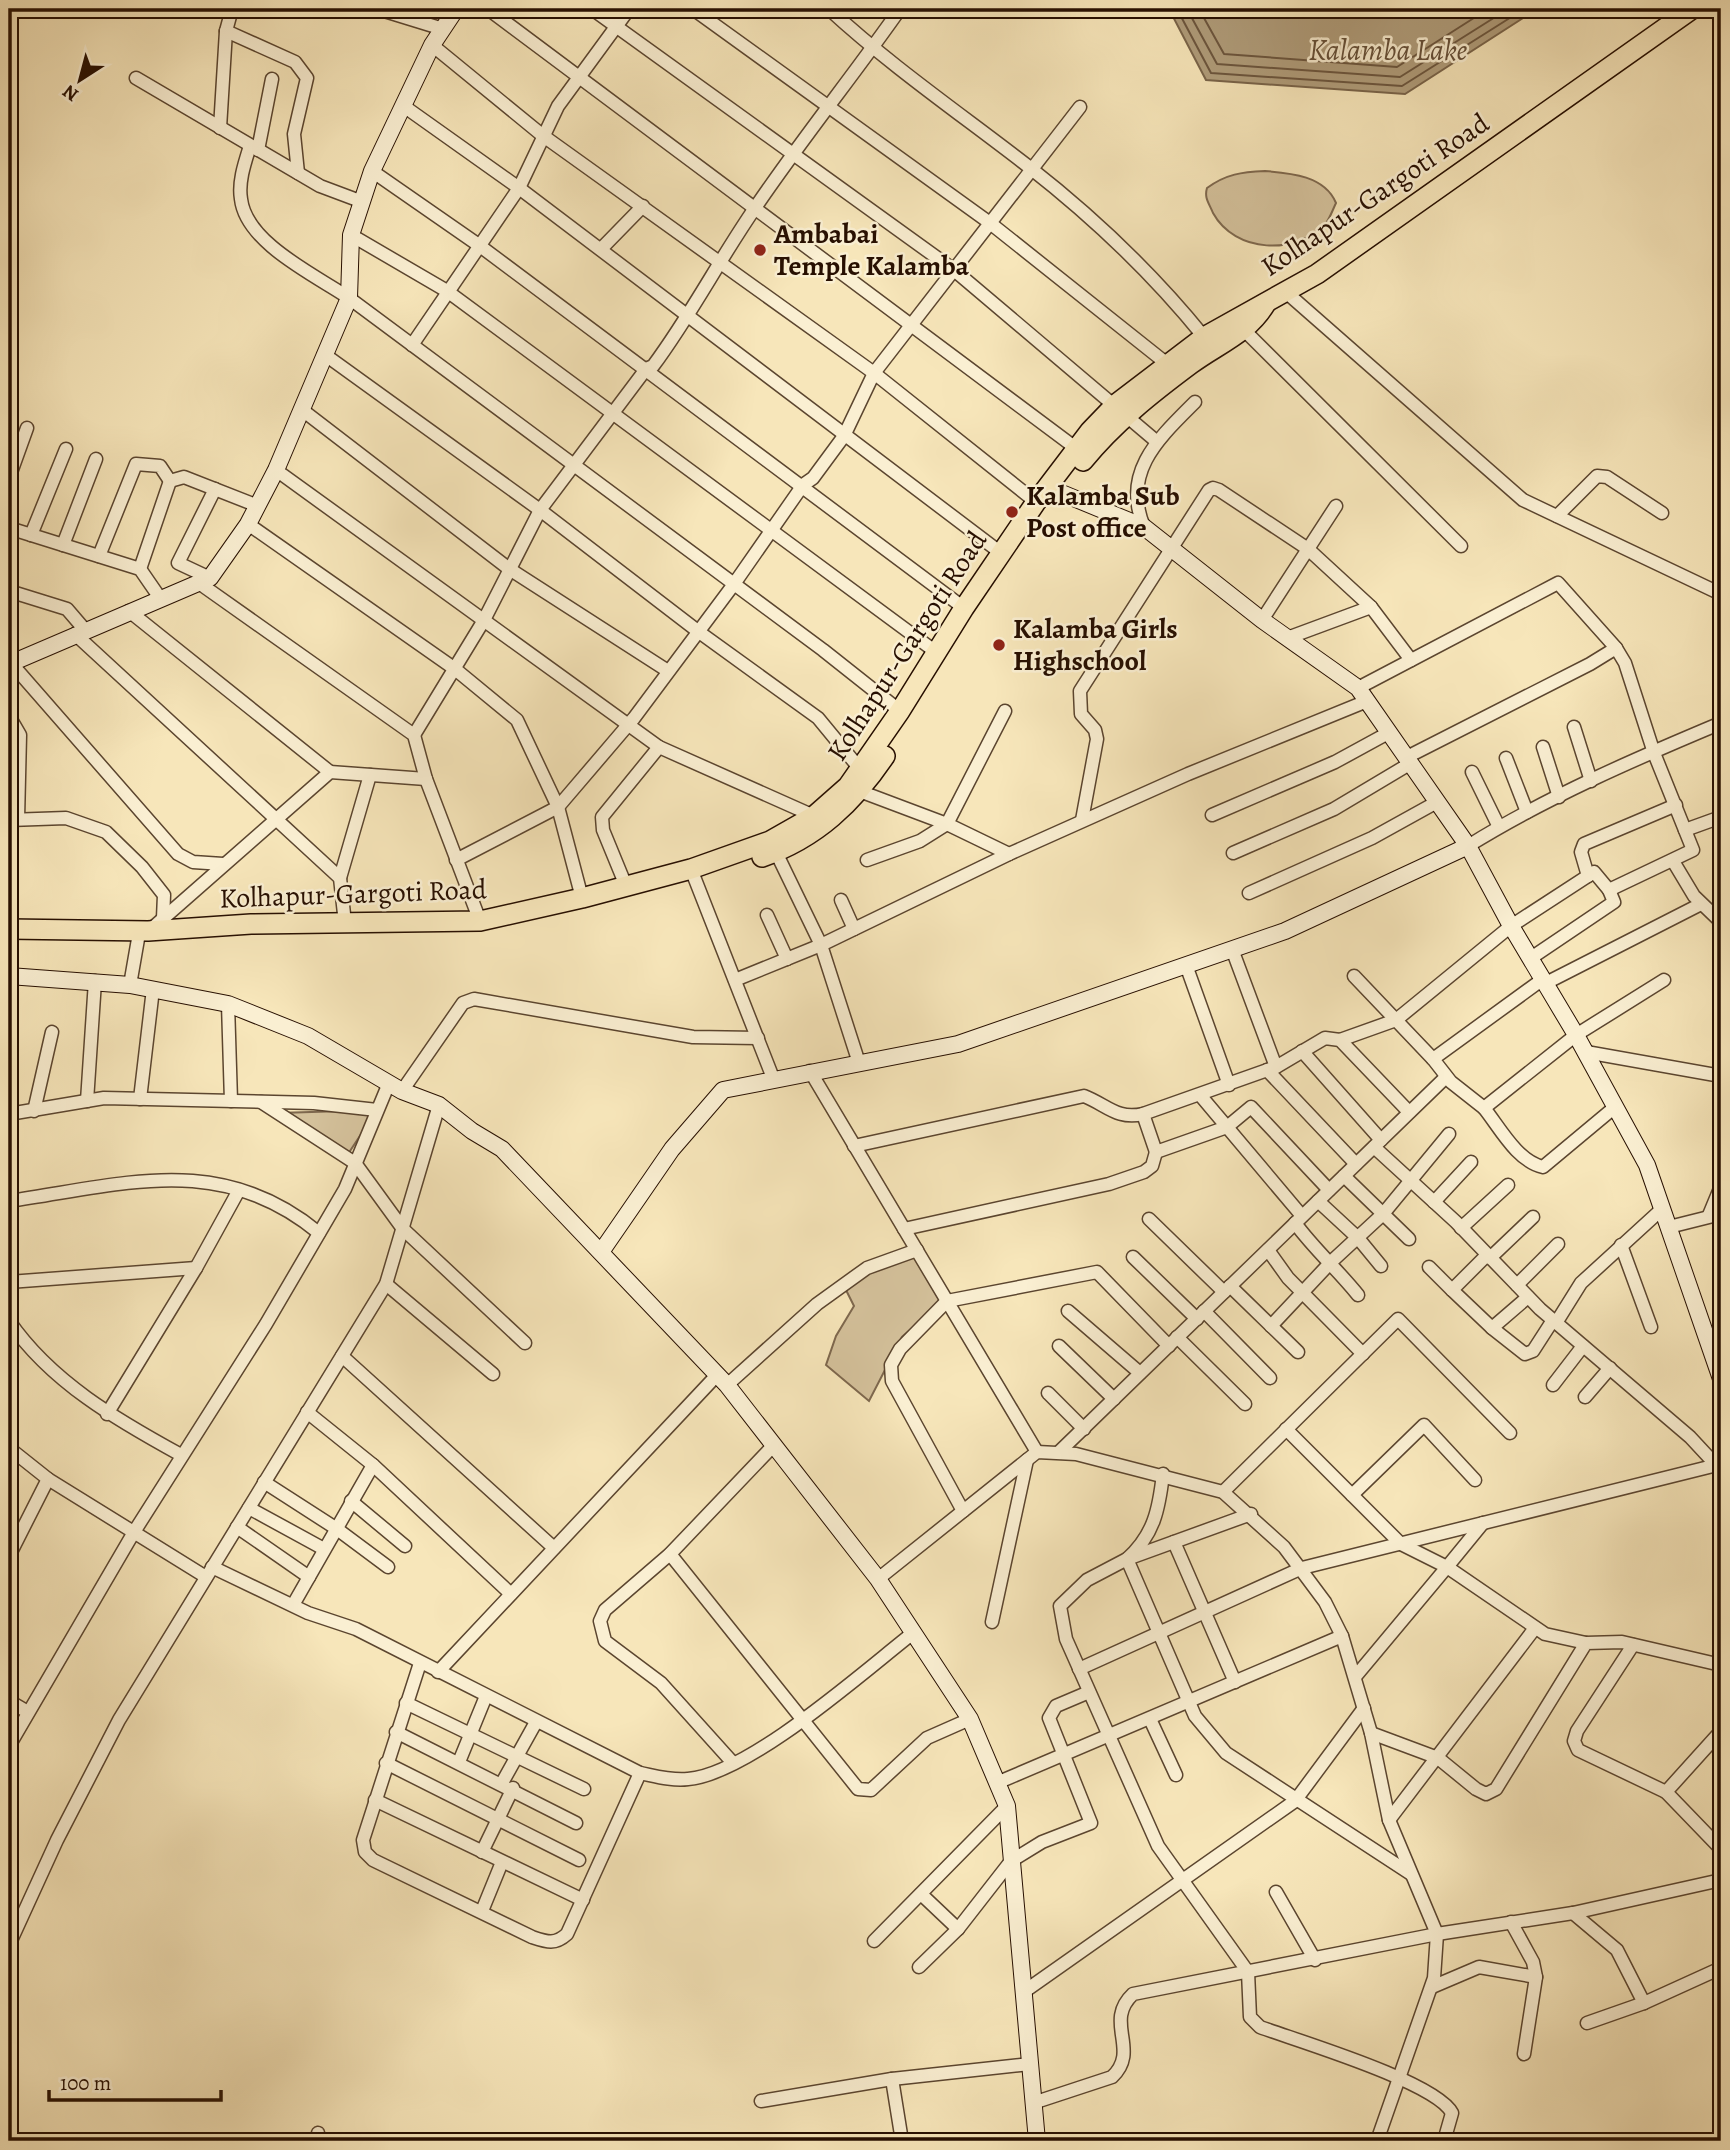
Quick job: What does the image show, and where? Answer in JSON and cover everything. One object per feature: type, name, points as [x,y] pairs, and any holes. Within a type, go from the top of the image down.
[{"type":"main road","name":"Kolhapur-Gargoti Road","points":[[773,846],[854,789],[860,769],[901,711],[964,608],[1036,502],[1077,449],[1122,409],[1166,363],[1204,337],[1256,320],[1266,303],[1287,293],[1692,9]]},
{"type":"main road","points":[[9,941],[140,934],[493,930],[559,916],[693,874],[821,828],[914,714],[954,647],[1059,492],[1122,409],[1210,350],[1239,324]]},
{"type":"main road","name":"Kolhapur-Gargoti Road","points":[[9,929],[140,934],[251,924],[480,921],[626,886],[693,874]]},
{"type":"street","points":[[220,128],[226,31],[232,9]]},
{"type":"street","points":[[378,9],[443,29]]},
{"type":"street","points":[[223,864],[193,862],[178,854],[10,663],[205,580],[248,524],[276,470],[349,298],[351,235],[372,171],[405,107],[432,44],[456,9]]},
{"type":"street","points":[[488,9],[1077,449]]},
{"type":"street","points":[[592,9],[954,270],[1122,409],[1156,441]]},
{"type":"street","points":[[412,345],[519,188],[558,106],[629,9]]},
{"type":"street","points":[[693,9],[990,223],[1166,363]]},
{"type":"street","points":[[830,9],[872,49],[1032,169],[1105,231],[1183,310],[1204,337]]},
{"type":"street","points":[[414,735],[484,620],[508,568],[540,510],[646,369],[653,366],[689,317],[720,261],[755,208],[900,9]]},
{"type":"street","points":[[226,31],[295,62],[307,78],[294,134],[298,173]]},
{"type":"street","points":[[432,44],[542,135],[874,373],[1036,502]]},
{"type":"street","points":[[136,78],[320,186],[360,201]]},
{"type":"street","points":[[272,79],[240,198],[246,216],[258,234],[284,257],[349,298],[575,465],[901,711]]},
{"type":"street","points":[[405,107],[601,249],[1001,553]]},
{"type":"street","points":[[456,860],[558,807],[628,724],[699,632],[803,485],[813,478],[844,436],[874,373],[1080,107]]},
{"type":"street","points":[[372,171],[480,246],[964,608]]},
{"type":"street","points":[[601,249],[643,206]]},
{"type":"street","points":[[351,235],[447,291],[936,652]]},
{"type":"street","points":[[1287,293],[1523,500],[1721,594]]},
{"type":"street","points":[[1239,324],[1461,547]]},
{"type":"street","points":[[324,354],[540,510],[699,632],[818,718],[860,769]]},
{"type":"street","points":[[1144,527],[1135,506],[1137,484],[1156,441],[1195,402]]},
{"type":"street","points":[[301,409],[508,568],[667,671]]},
{"type":"street","points":[[9,478],[27,428]]},
{"type":"street","points":[[31,535],[66,449]]},
{"type":"street","points":[[63,545],[96,459]]},
{"type":"street","points":[[99,556],[136,464],[160,466],[170,481]]},
{"type":"street","points":[[276,470],[659,747],[814,816]]},
{"type":"street","points":[[1556,516],[1597,476],[1607,477],[1662,513]]},
{"type":"street","points":[[170,481],[184,477],[258,506]]},
{"type":"street","points":[[140,569],[170,481]]},
{"type":"street","points":[[1082,820],[1097,739],[1096,730],[1081,714],[1080,691],[1171,547],[1213,488],[1308,549],[1371,607],[1411,660]]},
{"type":"street","points":[[215,489],[178,563],[205,580],[414,735],[426,779],[480,921]]},
{"type":"street","points":[[1059,492],[1144,527],[1362,694],[1468,846],[1511,926],[1577,1035],[1647,1165],[1721,1379]]},
{"type":"street","points":[[1262,620],[1336,506]]},
{"type":"street","points":[[248,524],[455,669],[517,720],[558,807],[582,898]]},
{"type":"street","points":[[9,527],[140,569],[160,598]]},
{"type":"street","points":[[735,980],[821,945],[1082,820],[1362,694],[1411,660],[1558,583],[1616,648],[1625,663],[1654,752],[1693,850],[1609,890]]},
{"type":"street","points":[[9,591],[66,609],[80,632],[340,878]]},
{"type":"street","points":[[1290,638],[1371,607]]},
{"type":"street","points":[[129,611],[330,772],[426,779]]},
{"type":"street","points":[[1233,853],[1334,809],[1409,760],[1616,648]]},
{"type":"street","points":[[867,860],[920,841],[947,824],[1005,711]]},
{"type":"street","points":[[9,716],[20,735],[13,820],[66,818],[106,832],[142,867],[164,895],[163,918]]},
{"type":"street","points":[[601,1252],[664,1160],[723,1090],[773,1078],[958,1044],[1285,931],[1468,846],[1527,812],[1591,781],[1721,723]]},
{"type":"street","points":[[1574,727],[1591,781]]},
{"type":"street","points":[[1212,815],[1335,762],[1390,732]]},
{"type":"street","points":[[626,886],[603,830],[602,817],[659,747]]},
{"type":"street","points":[[1543,747],[1559,797]]},
{"type":"street","points":[[1506,758],[1527,812]]},
{"type":"street","points":[[131,985],[140,934],[163,918],[330,772]]},
{"type":"street","points":[[1472,772],[1499,827]]},
{"type":"street","points":[[345,923],[340,878],[370,775]]},
{"type":"street","points":[[854,789],[947,824],[1009,854]]},
{"type":"street","points":[[1249,893],[1372,838],[1437,802]]},
{"type":"street","points":[[1588,876],[1581,852],[1584,844],[1675,806]]},
{"type":"street","points":[[1685,830],[1721,817]]},
{"type":"street","points":[[773,846],[821,945],[859,1063]]},
{"type":"street","points":[[1673,861],[1701,904],[1721,922]]},
{"type":"street","points":[[854,1146],[1084,1096],[1115,1115],[1128,1118],[1200,1096],[1271,1068],[1325,1038],[1340,1040],[1396,1020],[1511,926],[1594,872],[1609,890],[1614,902],[1531,958]]},
{"type":"street","points":[[693,874],[773,1078]]},
{"type":"street","points":[[841,900],[854,929]]},
{"type":"street","points":[[1433,1059],[1544,981],[1701,904]]},
{"type":"street","points":[[766,915],[787,959]]},
{"type":"street","points":[[1232,949],[1271,1068],[1356,1164]]},
{"type":"street","points":[[1186,965],[1229,1085]]},
{"type":"street","points":[[9,976],[131,985],[228,1004],[307,1036],[396,1087],[439,1105],[472,1131],[502,1149],[722,1380],[878,1579],[970,1719],[999,1783],[1007,1806],[1037,2141]]},
{"type":"street","points":[[1354,976],[1433,1059],[1446,1077],[1484,1108],[1531,1164],[1542,1167],[1615,1107]]},
{"type":"street","points":[[1484,1108],[1577,1035],[1664,980]]},
{"type":"street","points":[[87,1101],[95,981]]},
{"type":"street","points":[[139,1099],[153,989]]},
{"type":"street","points":[[9,1746],[26,1711],[181,1455],[266,1324],[345,1189],[377,1110],[463,1003],[474,999],[682,1035],[758,1038]]},
{"type":"street","points":[[228,1004],[231,1101]]},
{"type":"street","points":[[34,1111],[52,1032]]},
{"type":"street","points":[[1340,1040],[1409,1112]]},
{"type":"street","points":[[1302,1051],[1377,1144],[1409,1179],[1528,1297],[1719,1464]]},
{"type":"street","points":[[1586,1052],[1721,1076]]},
{"type":"street","points":[[810,1071],[947,1301],[1032,1456],[992,1622]]},
{"type":"street","points":[[1059,1452],[1446,1077]]},
{"type":"street","points":[[1200,1096],[1298,1220],[1312,1247],[1331,1262],[1358,1295]]},
{"type":"street","points":[[9,1114],[87,1101],[139,1099],[261,1102],[377,1110]]},
{"type":"street","points":[[261,1102],[355,1163],[403,1229],[525,1343]]},
{"type":"street","points":[[9,1945],[57,1840],[120,1720],[386,1284],[439,1105]]},
{"type":"street","points":[[1156,1152],[1227,1127],[1251,1107],[1329,1190]]},
{"type":"street","points":[[904,1229],[1110,1184],[1144,1172],[1152,1166],[1156,1152],[1143,1114]]},
{"type":"street","points":[[1272,1326],[1331,1262],[1383,1214],[1409,1179],[1449,1134]]},
{"type":"street","points":[[1434,1202],[1471,1162]]},
{"type":"street","points":[[1344,1175],[1409,1238]]},
{"type":"street","points":[[9,1201],[153,1179],[201,1179],[239,1190],[301,1219],[319,1233]]},
{"type":"street","points":[[1461,1228],[1508,1185]]},
{"type":"street","points":[[1669,1227],[1715,1214],[1721,1186]]},
{"type":"street","points":[[107,1414],[196,1268],[239,1190]]},
{"type":"street","points":[[1318,1201],[1359,1238],[1381,1266]]},
{"type":"street","points":[[1429,1267],[1492,1328],[1525,1354],[1533,1352],[1581,1283],[1662,1209]]},
{"type":"street","points":[[1452,1290],[1533,1217]]},
{"type":"street","points":[[1149,1219],[1298,1352]]},
{"type":"street","points":[[1517,1285],[1558,1244]]},
{"type":"street","points":[[1621,1245],[1651,1326]]},
{"type":"street","points":[[438,1672],[554,1548],[722,1380],[867,1268],[916,1250]]},
{"type":"street","points":[[1268,1250],[1304,1294],[1363,1354]]},
{"type":"street","points":[[1132,1257],[1270,1378]]},
{"type":"street","points":[[9,1282],[196,1268]]},
{"type":"street","points":[[963,1511],[891,1381],[891,1365],[900,1349],[947,1301],[1097,1272],[1245,1404]]},
{"type":"street","points":[[386,1284],[492,1374]]},
{"type":"street","points":[[1492,1328],[1528,1297]]},
{"type":"street","points":[[1068,1311],[1140,1373]]},
{"type":"street","points":[[1223,1492],[1398,1319],[1510,1433]]},
{"type":"street","points":[[9,1321],[32,1352],[107,1414],[181,1455]]},
{"type":"street","points":[[1059,1346],[1114,1399]]},
{"type":"street","points":[[1553,1385],[1583,1346]]},
{"type":"street","points":[[342,1356],[554,1548]]},
{"type":"street","points":[[1585,1396],[1610,1368]]},
{"type":"street","points":[[1048,1393],[1084,1429]]},
{"type":"street","points":[[307,1412],[373,1465],[511,1594]]},
{"type":"street","points":[[1352,1495],[1424,1425],[1475,1480]]},
{"type":"street","points":[[1286,1429],[1401,1544],[1447,1567],[1545,1634],[1586,1643],[1633,1645],[1721,1665]]},
{"type":"street","points":[[733,1763],[661,1683],[605,1641],[601,1631],[605,1610],[670,1554],[773,1446]]},
{"type":"street","points":[[9,1448],[48,1479],[134,1532],[209,1572],[356,1629],[640,1773],[688,1779],[733,1763],[765,1746],[800,1721],[913,1633]]},
{"type":"street","points":[[878,1579],[1032,1456],[1059,1452],[1163,1474],[1223,1492],[1251,1514],[1302,1568],[1325,1602],[1342,1636],[1371,1733],[1389,1820],[1437,1934],[1437,1964],[1432,1987],[1377,2141]]},
{"type":"street","points":[[1079,1669],[1302,1568],[1719,1464]]},
{"type":"street","points":[[292,1605],[373,1465]]},
{"type":"street","points":[[1127,1559],[1145,1543],[1160,1498],[1163,1474]]},
{"type":"street","points":[[9,1556],[48,1479]]},
{"type":"street","points":[[264,1482],[337,1529],[388,1567]]},
{"type":"street","points":[[351,1502],[405,1546]]},
{"type":"street","points":[[249,1508],[324,1549]]},
{"type":"street","points":[[1251,1514],[1127,1559],[1087,1580],[1060,1606],[1066,1639],[1158,1846],[1181,1882],[1248,1972],[1250,2017],[1260,2027],[1400,2078],[1447,2103],[1452,2113],[1444,2141]]},
{"type":"street","points":[[1355,1677],[1483,1523]]},
{"type":"street","points":[[237,1527],[309,1577]]},
{"type":"street","points":[[1174,1542],[1235,1682]]},
{"type":"street","points":[[670,1554],[757,1659],[800,1721],[858,1789],[871,1790],[927,1738],[970,1719]]},
{"type":"street","points":[[1127,1559],[1161,1632],[1195,1716],[1226,1753],[1295,1801],[1412,1874]]},
{"type":"street","points":[[1389,1820],[1535,1628]]},
{"type":"street","points":[[999,1783],[1342,1636]]},
{"type":"street","points":[[1371,1733],[1438,1758],[1486,1794],[1496,1789],[1586,1643]]},
{"type":"street","points":[[1633,1645],[1577,1731],[1574,1741],[1578,1750],[1666,1792],[1721,1849]]},
{"type":"street","points":[[420,1663],[363,1840],[365,1852],[373,1860],[550,1943],[568,1934],[640,1773]]},
{"type":"street","points":[[919,1967],[957,1929],[1011,1861],[1042,1842],[1091,1823],[1049,1718],[1056,1706],[1089,1692]]},
{"type":"street","points":[[459,1762],[486,1696]]},
{"type":"street","points":[[9,1701],[26,1711]]},
{"type":"street","points":[[406,1703],[584,1789]]},
{"type":"street","points":[[1025,1991],[1295,1801],[1364,1708]]},
{"type":"street","points":[[1150,1719],[1175,1775]]},
{"type":"street","points":[[482,1852],[498,1819],[516,1757],[536,1722]]},
{"type":"street","points":[[1666,1792],[1721,1731]]},
{"type":"street","points":[[396,1732],[508,1785],[576,1822]]},
{"type":"street","points":[[386,1763],[579,1860]]},
{"type":"street","points":[[375,1800],[583,1900]]},
{"type":"street","points":[[874,1941],[1007,1806]]},
{"type":"street","points":[[482,1911],[502,1862]]},
{"type":"street","points":[[1033,2103],[1112,2077],[1122,2068],[1125,2061],[1120,2016],[1123,2004],[1133,1994],[1437,1934],[1573,1913],[1721,1880]]},
{"type":"street","points":[[1276,1892],[1315,1959]]},
{"type":"street","points":[[921,1894],[957,1929]]},
{"type":"street","points":[[1573,1913],[1617,1950],[1644,2003]]},
{"type":"street","points":[[1511,1922],[1533,1962],[1536,1976],[1524,2054]]},
{"type":"street","points":[[1432,1987],[1479,1967],[1536,1976]]},
{"type":"street","points":[[1587,2023],[1644,2003],[1721,1968]]},
{"type":"street","points":[[761,2101],[892,2079],[1030,2064]]},
{"type":"street","points":[[892,2079],[902,2141]]},
{"type":"shaded area","points":[[1265,171],[1296,175],[1324,187],[1336,203],[1326,223],[1313,234],[1283,245],[1251,242],[1236,236],[1223,226],[1213,213],[1206,195],[1207,188],[1234,175]]},
{"type":"shaded area","points":[[377,1110],[346,1157],[279,1113]]},
{"type":"shaded area","points":[[915,1257],[941,1303],[902,1337],[869,1401],[826,1365],[836,1336],[854,1306],[846,1290],[869,1273]]},
{"type":"water","name":"Kalamba Lake","points":[[1169,9],[1537,9],[1405,94],[1206,80]]},
{"type":"place","name":"Ambabai Temple Kalamba","points":[[760,250]]},
{"type":"place","name":"Kalamba Sub Post office","points":[[1012,512]]},
{"type":"place","name":"Kalamba Girls Highschool","points":[[999,645]]}]
